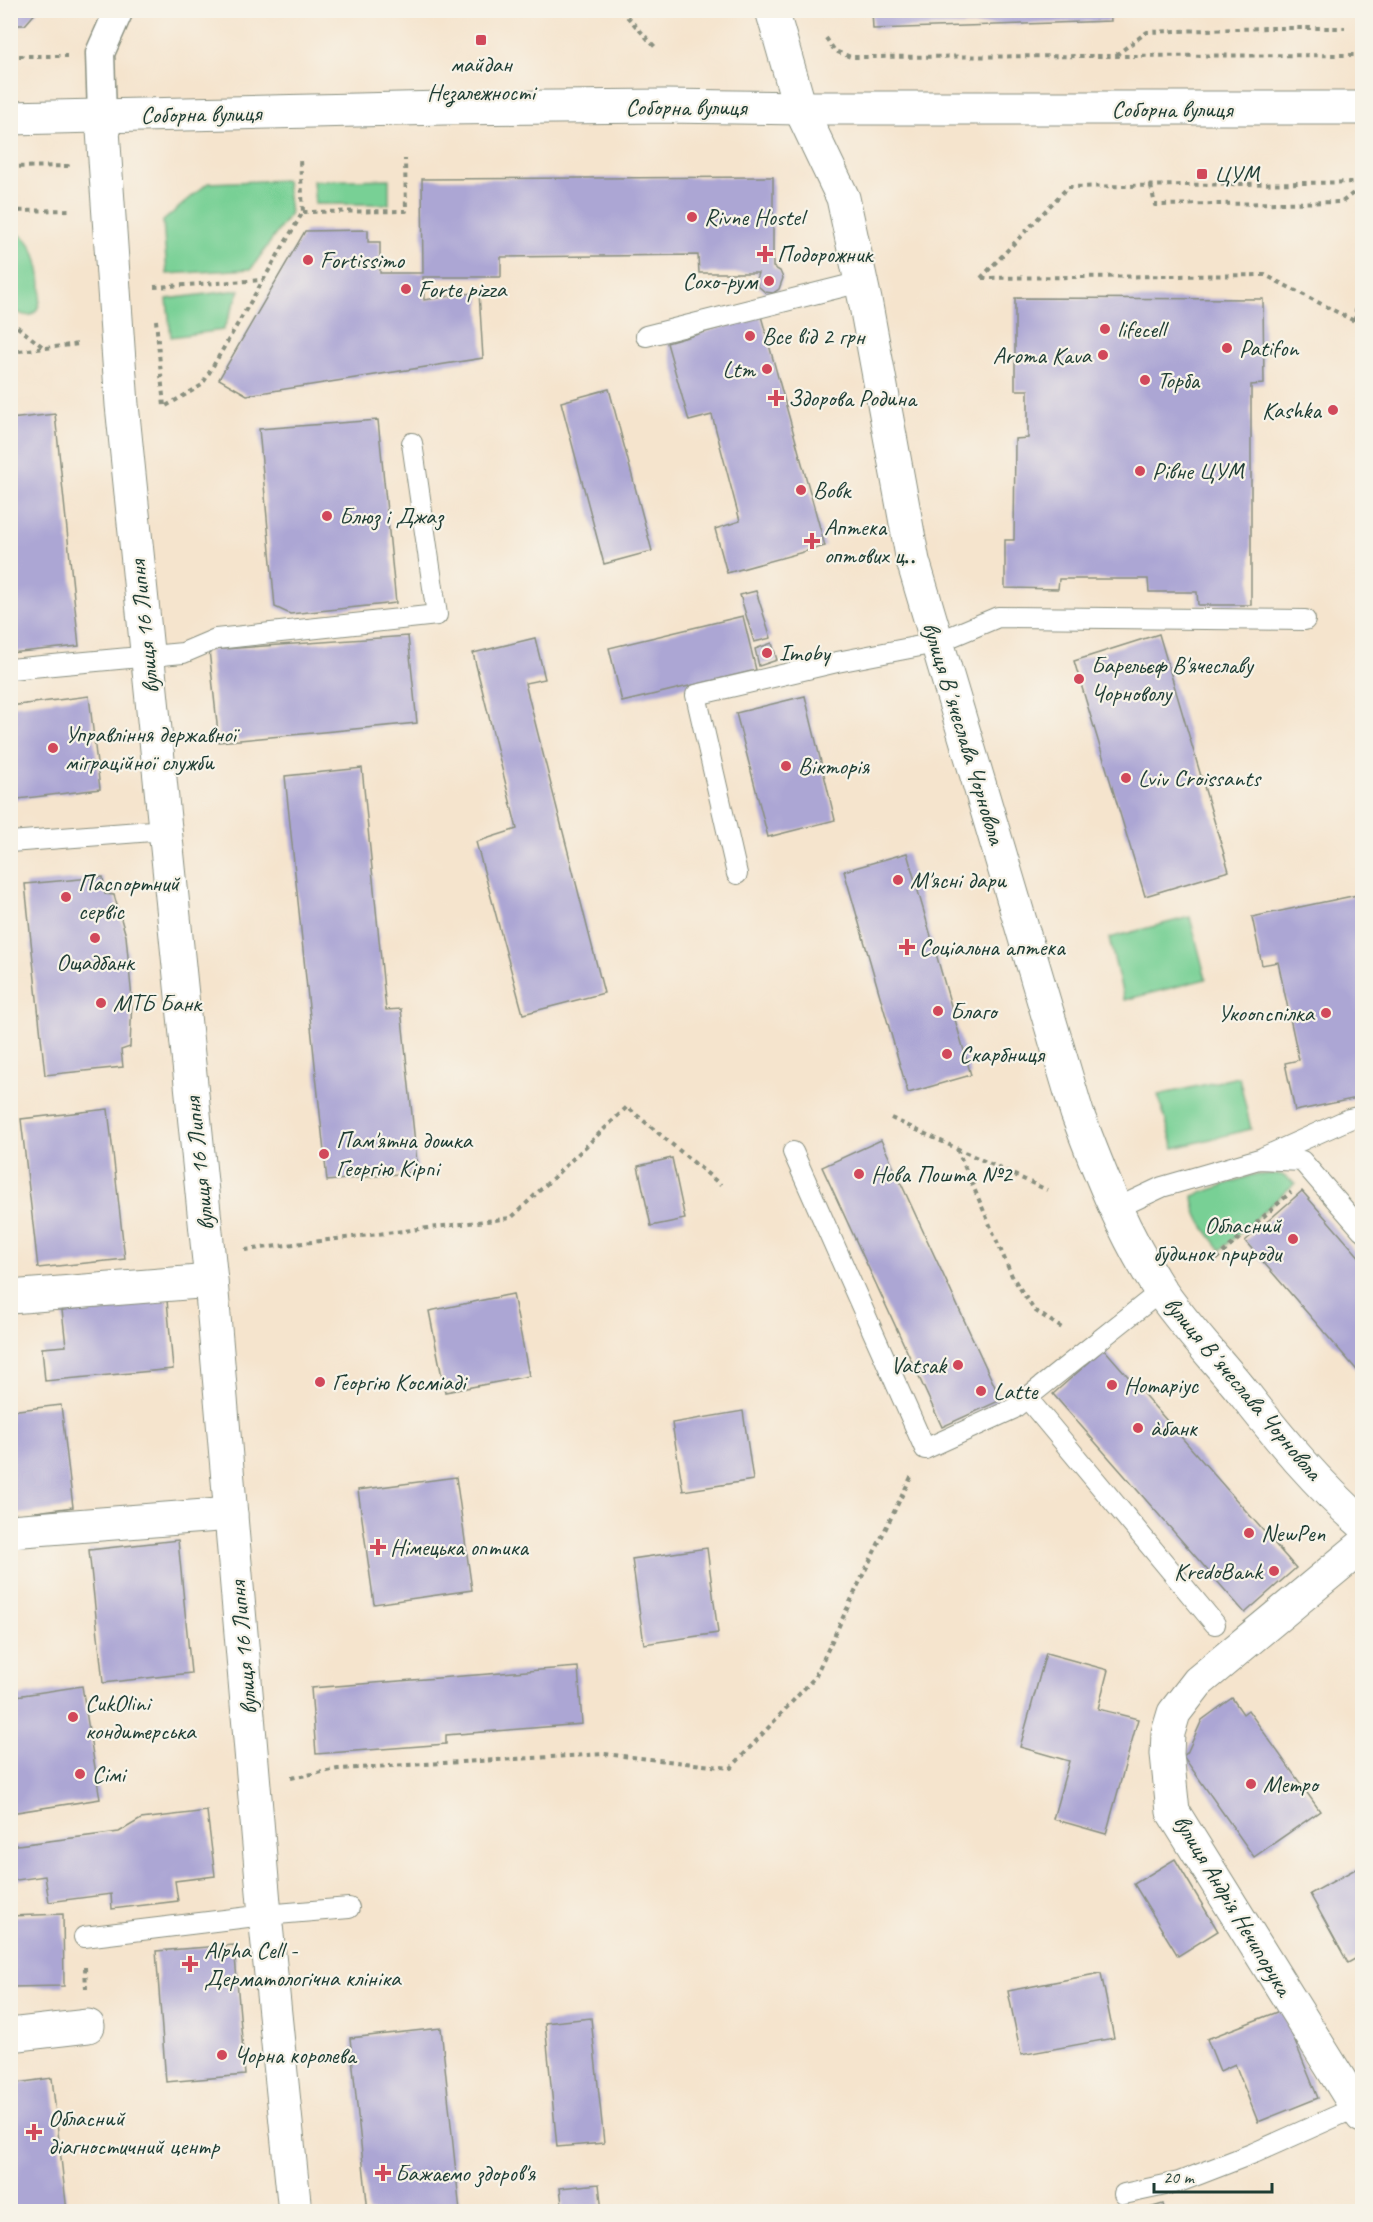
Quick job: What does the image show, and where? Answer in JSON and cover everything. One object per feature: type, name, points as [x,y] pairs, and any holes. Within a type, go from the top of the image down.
[{"type":"street","points":[[102,116],[100,53],[119,10]]},
{"type":"street","name":"вулиця Вʼячеслава Чорновола","points":[[772,10],[800,108],[843,198],[913,561],[1077,1113],[1115,1209],[1161,1291],[1272,1428],[1347,1510],[1362,1523]]},
{"type":"street","name":"Соборна вулиця","points":[[10,118],[444,108],[665,106],[1362,108]]},
{"type":"street","name":"вулиця 16 Липня","points":[[102,116],[122,405],[211,1281],[254,1784],[295,2211]]},
{"type":"street","points":[[10,1297],[211,1281]]},
{"type":"street","points":[[10,1531],[231,1514]]},
{"type":"street","name":"вулиця Андрія Нечипорука","points":[[1360,2111],[1173,1812],[1167,1754],[1168,1733],[1174,1713],[1198,1682],[1362,1546]]},
{"type":"street","points":[[10,2035],[87,2026]]},
{"type":"lane","points":[[646,336],[861,282]]},
{"type":"lane","points":[[10,669],[183,653],[216,639],[437,615],[412,443]]},
{"type":"lane","points":[[737,874],[696,695],[837,662],[936,644],[998,617],[1305,620]]},
{"type":"lane","points":[[10,842],[165,830]]},
{"type":"lane","points":[[1115,1209],[1162,1187],[1259,1159],[1349,1119],[1362,1116]]},
{"type":"lane","points":[[793,1152],[925,1449],[1013,1409],[1161,1291]]},
{"type":"lane","points":[[1259,1159],[1302,1161],[1362,1230]]},
{"type":"lane","points":[[1027,1398],[1215,1624]]},
{"type":"lane","points":[[84,1937],[266,1915],[349,1908]]},
{"type":"lane","points":[[1124,2194],[1179,2182],[1360,2111]]},
{"type":"path","points":[[621,10],[656,48]]},
{"type":"path","points":[[1115,56],[1147,32],[1345,28]]},
{"type":"path","points":[[826,39],[835,51],[851,57],[1362,55]]},
{"type":"path","points":[[10,56],[75,56],[100,53]]},
{"type":"path","points":[[303,212],[406,211],[405,159]]},
{"type":"path","points":[[156,319],[164,406],[202,385],[303,212],[300,160]]},
{"type":"path","points":[[10,167],[68,166],[69,177]]},
{"type":"path","points":[[1151,186],[1155,205],[1342,202],[1362,184]]},
{"type":"path","points":[[1362,184],[1068,187],[981,278],[1265,275],[1362,325]]},
{"type":"path","points":[[71,199],[73,221]]},
{"type":"path","points":[[10,210],[72,210]]},
{"type":"path","points":[[1355,321],[1362,235]]},
{"type":"path","points":[[153,275],[154,297]]},
{"type":"path","points":[[154,287],[263,280]]},
{"type":"path","points":[[10,321],[44,348]]},
{"type":"path","points":[[10,352],[82,344],[81,333]]},
{"type":"path","points":[[245,1250],[511,1218],[627,1107],[721,1185]]},
{"type":"path","points":[[891,1118],[1047,1190]]},
{"type":"path","points":[[957,1149],[1012,1276],[1034,1310],[1090,1348]]},
{"type":"path","points":[[1215,1259],[1312,1174]]},
{"type":"path","points":[[254,1784],[338,1769],[604,1754],[731,1768],[815,1677],[925,1449]]},
{"type":"path","points":[[84,1937],[87,2026]]},
{"type":"green space","points":[[389,179],[389,204],[315,204],[313,181]]},
{"type":"green space","points":[[286,180],[290,214],[251,269],[167,274],[163,221],[208,183]]},
{"type":"green space","points":[[10,231],[27,240],[38,264],[41,294],[33,314],[24,315],[11,307]]},
{"type":"green space","points":[[240,290],[223,330],[171,337],[167,299]]},
{"type":"green space","points":[[1190,917],[1206,979],[1124,1000],[1109,938]]},
{"type":"green space","points":[[1239,1077],[1251,1129],[1174,1148],[1158,1095]]},
{"type":"green space","points":[[1277,1174],[1295,1183],[1221,1250],[1199,1218],[1193,1196],[1252,1175]]},
{"type":"building","points":[[10,10],[38,10],[25,25],[10,25]]},
{"type":"building","points":[[872,10],[1110,10],[1111,21],[873,29]]},
{"type":"building","points":[[773,177],[773,267],[780,271],[783,278],[779,289],[773,293],[765,292],[758,286],[756,279],[758,273],[699,273],[698,255],[501,257],[501,277],[423,277],[424,300],[479,292],[483,358],[247,395],[219,379],[305,231],[368,230],[368,242],[380,242],[380,273],[423,273],[422,179]]},
{"type":"building","name":"Рівне ЦУМ","points":[[1015,298],[1263,299],[1264,384],[1251,385],[1251,605],[1198,605],[1197,592],[1149,592],[1148,579],[1059,579],[1058,589],[1005,588],[1005,540],[1014,540],[1015,439],[1028,438],[1028,390],[1015,390]]},
{"type":"building","points":[[761,316],[825,546],[727,573],[715,529],[740,521],[712,415],[689,421],[667,343]]},
{"type":"building","points":[[609,389],[652,551],[604,564],[561,402]]},
{"type":"building","points":[[55,414],[79,646],[10,653],[10,419]]},
{"type":"building","name":"Блюз і Джаз","points":[[378,420],[396,603],[290,614],[275,607],[259,429]]},
{"type":"building","points":[[756,591],[771,638],[754,642],[740,595]]},
{"type":"building","points":[[743,616],[756,670],[622,702],[609,648]]},
{"type":"building","points":[[1159,634],[1229,871],[1145,896],[1074,661]]},
{"type":"building","points":[[408,636],[417,723],[219,742],[209,650]]},
{"type":"building","points":[[535,638],[545,679],[525,683],[604,993],[523,1014],[476,842],[517,829],[473,653]]},
{"type":"building","points":[[772,643],[777,660],[759,666],[755,649]]},
{"type":"building","name":"Управління державної міграційної служби","points":[[89,696],[100,789],[10,800],[10,706]]},
{"type":"building","name":"Вікторія","points":[[805,696],[835,820],[768,837],[736,713]]},
{"type":"building","points":[[362,768],[386,1010],[401,1009],[418,1172],[327,1181],[285,776]]},
{"type":"building","points":[[907,853],[971,1075],[908,1093],[844,871]]},
{"type":"building","points":[[103,877],[105,894],[114,895],[126,936],[132,999],[130,1047],[121,1050],[123,1067],[45,1075],[25,884]]},
{"type":"building","name":"Укоопспілка","points":[[1362,894],[1362,1097],[1295,1111],[1285,1063],[1299,1060],[1278,962],[1262,965],[1252,917]]},
{"type":"building","points":[[108,1109],[125,1259],[38,1268],[21,1119]]},
{"type":"building","points":[[881,1140],[1001,1400],[942,1427],[822,1167]]},
{"type":"building","points":[[672,1158],[685,1219],[651,1226],[638,1166]]},
{"type":"building","points":[[1302,1191],[1362,1260],[1362,1376],[1245,1241]]},
{"type":"building","points":[[513,1294],[529,1376],[445,1392],[429,1311]]},
{"type":"building","points":[[167,1300],[173,1369],[45,1381],[42,1348],[66,1346],[62,1310]]},
{"type":"building","points":[[1104,1349],[1296,1568],[1245,1613],[1053,1394]]},
{"type":"building","points":[[61,1405],[73,1507],[14,1515],[10,1483],[10,1411]]},
{"type":"building","points":[[743,1411],[753,1480],[683,1491],[672,1423]]},
{"type":"building","points":[[456,1477],[472,1590],[374,1604],[358,1490]]},
{"type":"building","points":[[178,1540],[191,1673],[103,1683],[89,1550]]},
{"type":"building","points":[[707,1548],[718,1633],[644,1644],[632,1559]]},
{"type":"building","points":[[1046,1653],[1108,1670],[1098,1709],[1138,1719],[1106,1834],[1053,1819],[1069,1761],[1020,1747]]},
{"type":"building","points":[[578,1667],[582,1724],[446,1735],[446,1744],[316,1754],[311,1688]]},
{"type":"building","points":[[82,1686],[100,1799],[10,1813],[10,1697]]},
{"type":"building","name":"Метро","points":[[1232,1698],[1243,1714],[1248,1710],[1320,1811],[1254,1857],[1183,1756],[1187,1753],[1202,1720]]},
{"type":"building","points":[[207,1811],[215,1876],[175,1881],[178,1901],[112,1909],[111,1894],[49,1902],[45,1876],[10,1881],[10,1846],[119,1832],[141,1819]]},
{"type":"building","points":[[1175,1859],[1218,1931],[1178,1956],[1134,1884]]},
{"type":"building","points":[[1359,1867],[1362,1873],[1362,1955],[1348,1963],[1310,1894]]},
{"type":"building","points":[[63,1914],[64,1986],[10,1987],[10,1916]]},
{"type":"building","points":[[234,1945],[245,2075],[166,2082],[156,1951]]},
{"type":"building","points":[[1101,1973],[1114,2038],[1021,2055],[1008,1991]]},
{"type":"building","points":[[1282,2010],[1318,2098],[1258,2122],[1235,2064],[1220,2071],[1207,2039]]},
{"type":"building","points":[[591,2018],[604,2143],[557,2147],[545,2023]]},
{"type":"building","points":[[441,2028],[460,2212],[368,2212],[350,2038]]},
{"type":"building","name":"Обласний діагностичний центр","points":[[52,2078],[67,2212],[10,2212],[10,2084]]},
{"type":"building","points":[[599,2184],[602,2212],[563,2212],[560,2188]]},
{"type":"building","points":[[1163,2204],[1165,2212],[1139,2212],[1139,2211]]},
{"type":"place","name":"майдан Незалежності","points":[[481,40]]},
{"type":"place","name":"ЦУМ","points":[[1202,174]]},
{"type":"place","name":"Rivne Hostel","points":[[692,217]]},
{"type":"place","name":"Подорожник","points":[[765,254]]},
{"type":"place","name":"Fortissimo","points":[[308,260]]},
{"type":"place","name":"Сохо-рум","points":[[769,281]]},
{"type":"place","name":"Forte pizza","points":[[406,289]]},
{"type":"place","name":"lifecell","points":[[1105,329]]},
{"type":"place","name":"Все від 2 грн","points":[[750,336]]},
{"type":"place","name":"Patifon","points":[[1227,348]]},
{"type":"place","name":"Aroma Kava","points":[[1103,355]]},
{"type":"place","name":"Ltm","points":[[767,369]]},
{"type":"place","name":"Торба","points":[[1145,380]]},
{"type":"place","name":"Здорова Родина","points":[[776,398]]},
{"type":"place","name":"Kashka","points":[[1333,410]]},
{"type":"place","name":"Рівне ЦУМ","points":[[1140,471]]},
{"type":"place","name":"Вовк","points":[[801,490]]},
{"type":"place","name":"Блюз і Джаз","points":[[327,516]]},
{"type":"place","name":"Аптека оптових ц‥","points":[[812,541]]},
{"type":"place","name":"Imoby","points":[[767,653]]},
{"type":"place","name":"Барельєф В'ячеславу Чорноволу","points":[[1079,679]]},
{"type":"place","name":"Управління державної міграційної служби","points":[[53,748]]},
{"type":"place","name":"Вікторія","points":[[786,766]]},
{"type":"place","name":"Lviv Croissants","points":[[1126,778]]},
{"type":"place","name":"М'ясні дари","points":[[898,880]]},
{"type":"place","name":"Паспортний сервіс","points":[[66,897]]},
{"type":"place","name":"Ощадбанк","points":[[95,938]]},
{"type":"place","name":"Соціальна аптека","points":[[907,947]]},
{"type":"place","name":"МТБ Банк","points":[[101,1003]]},
{"type":"place","name":"Благо","points":[[938,1011]]},
{"type":"place","name":"Укоопспілка","points":[[1326,1013]]},
{"type":"place","name":"Скарбниця","points":[[947,1054]]},
{"type":"place","name":"Пам'ятна дошка Георгію Кірпі","points":[[324,1154]]},
{"type":"place","name":"Нова Пошта №2","points":[[859,1174]]},
{"type":"place","name":"Обласний будинок природи","points":[[1293,1239]]},
{"type":"place","name":"Vatsak","points":[[958,1365]]},
{"type":"place","name":"Георгію Косміаді","points":[[320,1382]]},
{"type":"place","name":"Нотаріус","points":[[1112,1385]]},
{"type":"place","name":"Latte","points":[[981,1391]]},
{"type":"place","name":"а̀банк","points":[[1138,1428]]},
{"type":"place","name":"NewPen","points":[[1249,1533]]},
{"type":"place","name":"Німецька оптика","points":[[378,1547]]},
{"type":"place","name":"KredoBank","points":[[1274,1571]]},
{"type":"place","name":"CukOlini кондитерська","points":[[73,1717]]},
{"type":"place","name":"Сімі","points":[[80,1774]]},
{"type":"place","name":"Метро","points":[[1251,1784]]},
{"type":"place","name":"Alpha Cell - Дерматологічна клініка","points":[[190,1964]]},
{"type":"place","name":"Чорна королева","points":[[222,2055]]},
{"type":"place","name":"Обласний діагностичний центр","points":[[34,2132]]},
{"type":"place","name":"Бажаємо здоров'я","points":[[383,2173]]}]
